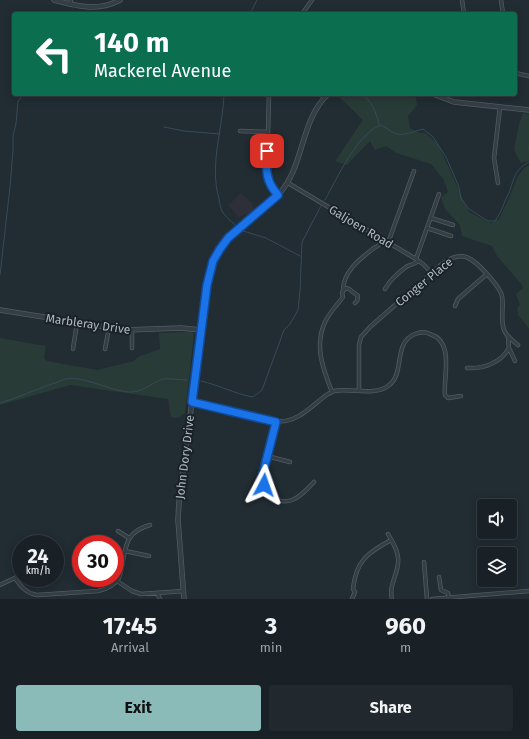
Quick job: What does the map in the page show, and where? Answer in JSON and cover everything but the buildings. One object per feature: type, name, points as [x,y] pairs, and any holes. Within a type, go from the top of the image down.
[{"type":"street","points":[[54,0],[71,2],[80,6],[96,7],[109,5],[120,0]]},
{"type":"street","points":[[303,12],[312,0]]},
{"type":"street","points":[[462,0],[464,12]]},
{"type":"street","points":[[501,0],[503,12]]},
{"type":"street","points":[[517,73],[529,76]]},
{"type":"street","points":[[269,96],[267,175],[272,188],[278,195]]},
{"type":"street","name":"John Dory Drive","points":[[184,599],[178,511],[208,278],[216,256],[224,243],[231,235],[278,195],[288,183],[295,168],[310,119],[318,105],[326,96]]},
{"type":"street","points":[[438,96],[451,101],[529,110]]},
{"type":"street","points":[[498,183],[494,158],[500,107]]},
{"type":"street","points":[[240,131],[268,132]]},
{"type":"street","points":[[388,243],[414,171]]},
{"type":"street","name":"Galjoen Road","points":[[288,183],[417,260],[432,273]]},
{"type":"street","points":[[385,289],[391,280],[408,266],[415,264],[439,194]]},
{"type":"street","points":[[431,218],[453,225]]},
{"type":"street","points":[[427,228],[451,236]]},
{"type":"street","points":[[332,392],[321,363],[320,340],[325,322],[343,297],[342,293],[346,279],[354,264],[370,253],[384,240]]},
{"type":"street","name":"Conger Place","points":[[359,390],[359,345],[363,334],[448,260],[461,256],[472,259],[487,274],[500,292],[503,324],[508,337],[509,348],[515,362]]},
{"type":"street","points":[[455,306],[458,299],[487,274]]},
{"type":"street","points":[[343,291],[347,288],[358,296],[355,303]]},
{"type":"street","name":"Marbleray Drive","points":[[0,310],[132,331],[181,328],[201,330]]},
{"type":"street","points":[[73,349],[77,323]]},
{"type":"street","points":[[105,349],[109,328]]},
{"type":"street","points":[[132,331],[132,348]]},
{"type":"street","points":[[192,402],[276,422],[288,421],[296,418],[332,392],[342,390],[379,390],[390,385],[396,375],[404,344],[412,336],[418,333],[426,333],[436,337],[444,346],[446,354],[445,395],[448,398],[461,396]]},
{"type":"street","points":[[508,337],[518,345]]},
{"type":"street","points":[[467,368],[475,368],[493,363],[504,355],[509,348]]},
{"type":"street","points":[[276,422],[267,456],[263,481],[267,492],[273,498],[281,501],[293,500],[301,495],[314,482]]},
{"type":"street","points":[[267,456],[290,462]]},
{"type":"street","points":[[124,555],[129,538],[137,530],[150,525]]},
{"type":"street","points":[[118,531],[129,538]]},
{"type":"street","points":[[388,534],[398,556],[397,568],[391,590],[392,599]]},
{"type":"street","points":[[352,599],[355,592],[353,589],[354,579],[357,569],[362,561],[374,549],[391,540]]},
{"type":"street","points":[[125,551],[149,556]]},
{"type":"street","points":[[424,562],[428,599]]},
{"type":"street","points":[[439,577],[441,590],[448,593],[450,598]]},
{"type":"street","points":[[0,585],[12,579]]},
{"type":"street","points":[[124,586],[138,593],[184,591]]},
{"type":"street","points":[[21,587],[26,591],[41,595],[104,590],[110,587]]},
{"type":"street","points":[[432,599],[529,590]]},
{"type":"street","points":[[157,593],[160,599]]},
{"type":"street","points":[[492,594],[493,599]]},
{"type":"shaded area","points":[[241,193],[253,204],[252,206],[254,208],[247,216],[245,214],[239,218],[228,205]]},
{"type":"green space","points":[[338,96],[415,96],[417,105],[408,116],[410,128],[419,133],[425,133],[438,144],[469,212],[491,223],[499,219],[518,176],[524,168],[529,165],[529,328],[518,315],[517,308],[520,305],[516,294],[523,288],[522,285],[497,256],[492,246],[462,236],[460,225],[445,209],[441,197],[448,192],[444,180],[431,164],[396,153],[386,146],[375,150],[370,141],[347,165],[335,161],[363,120]]},
{"type":"green space","points":[[523,113],[529,114],[529,161],[521,163],[514,150],[519,124]]},
{"type":"green space","points":[[192,332],[194,334],[185,413],[182,416],[175,418],[171,417],[168,399],[70,385],[0,405],[0,338],[46,346],[44,358],[47,361],[97,370],[134,361],[138,357],[160,349],[159,333]]},
{"type":"waterway","points":[[251,12],[257,0]]},
{"type":"waterway","points":[[0,275],[10,187],[13,136],[18,101],[22,96]]},
{"type":"waterway","points":[[224,96],[217,146],[215,173],[216,186],[221,210],[237,227]]},
{"type":"waterway","points":[[364,96],[373,107],[379,124]]},
{"type":"waterway","points":[[325,200],[355,148],[371,131],[380,125],[397,134],[405,134],[423,129],[433,137],[446,157],[459,187],[461,199],[469,209],[488,221],[495,221],[509,194],[515,175],[520,168],[529,162]]},
{"type":"waterway","points":[[164,127],[184,131],[220,134]]},
{"type":"waterway","points":[[201,381],[253,397],[262,390],[284,330],[290,324],[298,310],[302,242],[321,206]]},
{"type":"waterway","points":[[240,230],[266,238],[300,256]]},
{"type":"waterway","points":[[0,403],[45,386],[72,378],[129,392],[138,391],[163,379],[187,380]]},
{"type":"route","points":[[264,485],[262,478],[276,422],[192,402],[207,285],[209,272],[213,261],[228,238],[278,195],[272,188],[268,179],[266,169],[267,151]]}]
